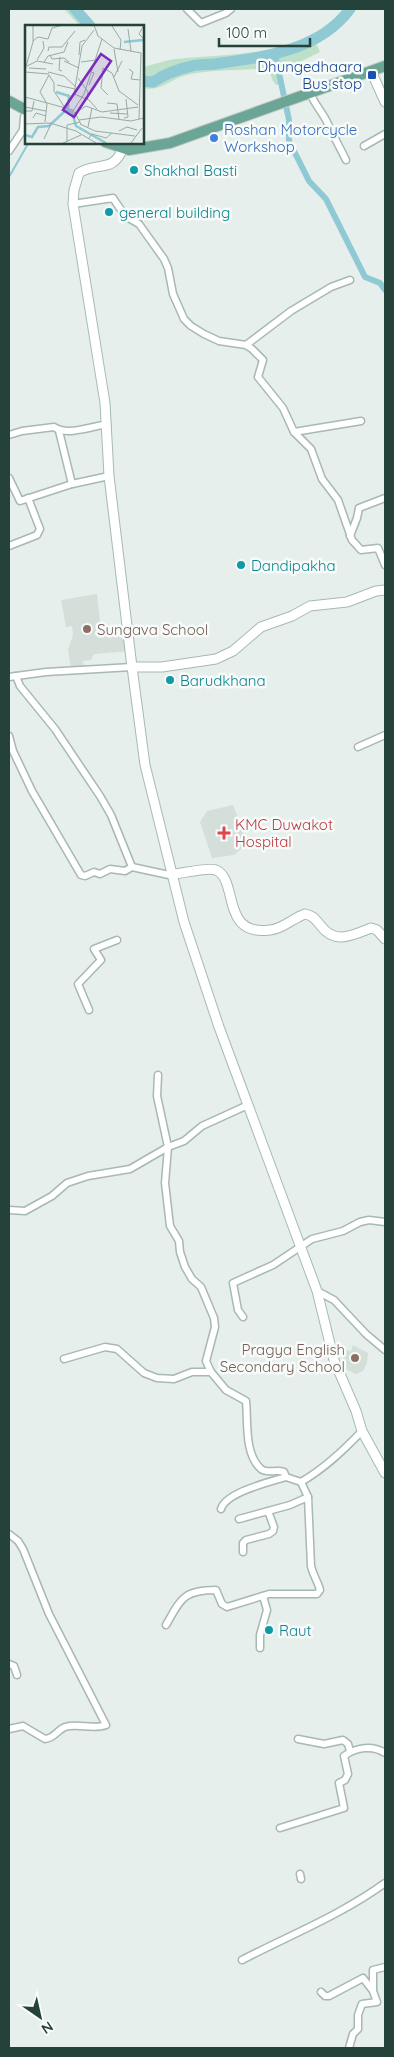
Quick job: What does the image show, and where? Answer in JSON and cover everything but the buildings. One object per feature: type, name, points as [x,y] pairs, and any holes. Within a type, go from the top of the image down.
[{"type":"main road","points":[[111,144],[136,150],[178,141],[385,66]]},
{"type":"main road","points":[[371,71],[385,102]]},
{"type":"main road","points":[[9,101],[25,111]]},
{"type":"main road","points":[[123,148],[118,160],[78,172],[74,190],[74,204],[107,424],[109,476],[145,765],[174,874],[184,922],[219,1027],[317,1291],[334,1360],[356,1411],[362,1431],[385,1473]]},
{"type":"main road","points":[[132,667],[162,667],[216,659],[225,656],[261,627],[292,616],[310,606],[348,602],[376,591],[385,590]]},
{"type":"main road","points":[[174,874],[210,869],[219,872],[225,880],[234,911],[239,921],[248,927],[269,931],[279,928],[305,914],[315,918],[326,932],[334,936],[344,938],[354,936],[372,928],[377,930],[385,939]]},
{"type":"street","points":[[187,9],[201,23],[226,13],[231,9]]},
{"type":"street","points":[[310,93],[316,108],[328,124],[346,160]]},
{"type":"street","points":[[9,152],[24,130],[25,114]]},
{"type":"street","points":[[364,146],[385,134]]},
{"type":"street","points":[[74,204],[113,198],[125,216],[139,224],[164,259],[168,268],[173,294],[184,319],[191,326],[218,341],[246,345],[263,360],[258,377],[283,408],[294,432],[311,449],[322,479],[338,500],[350,536],[356,547],[361,550],[378,548],[385,565]]},
{"type":"street","points":[[246,345],[291,311],[331,287],[350,280]]},
{"type":"street","points":[[294,432],[361,421]]},
{"type":"street","points":[[59,431],[107,424]]},
{"type":"street","points":[[9,435],[22,431],[54,427],[59,431],[72,484]]},
{"type":"street","points":[[9,478],[20,501],[72,484],[109,476]]},
{"type":"street","points":[[9,544],[37,535],[39,532],[40,529],[28,498]]},
{"type":"street","points":[[350,536],[359,508],[385,498]]},
{"type":"street","points":[[12,677],[46,672],[132,667]]},
{"type":"street","points":[[12,677],[55,729],[100,796],[111,815],[132,867]]},
{"type":"street","points":[[358,747],[385,735]]},
{"type":"street","points":[[9,736],[12,751],[32,791],[81,875],[86,876],[94,872],[103,873],[110,869],[125,871],[132,867],[163,874],[174,874]]},
{"type":"street","points":[[89,1010],[78,984],[101,960],[94,949],[117,940]]},
{"type":"street","points":[[158,1076],[158,1096],[168,1147],[165,1183],[170,1226],[179,1241],[185,1267],[192,1279],[201,1287],[214,1318],[215,1327],[206,1361],[211,1372],[226,1390],[246,1401],[250,1451],[261,1470],[267,1472],[278,1470],[284,1472],[286,1478]]},
{"type":"street","points":[[9,1210],[25,1211],[52,1196],[67,1183],[88,1176],[130,1169],[168,1147],[184,1141],[202,1126],[248,1105]]},
{"type":"street","points":[[243,1318],[238,1310],[233,1283],[273,1265],[300,1249],[312,1239],[343,1231],[368,1220],[385,1222]]},
{"type":"street","points":[[317,1291],[334,1300],[366,1334],[385,1350]]},
{"type":"street","points":[[64,1359],[105,1348],[117,1349],[144,1373],[158,1378],[174,1379],[192,1372],[211,1372]]},
{"type":"street","points":[[221,1509],[223,1503],[239,1493],[286,1478],[301,1482],[319,1472],[337,1457],[362,1431]]},
{"type":"street","points":[[166,1625],[179,1602],[188,1594],[198,1590],[216,1590],[222,1604],[227,1607],[269,1594],[317,1594],[320,1590],[311,1566],[308,1497],[301,1482]]},
{"type":"street","points":[[239,1519],[308,1497]]},
{"type":"street","points":[[243,1552],[243,1543],[246,1540],[269,1534],[273,1531],[274,1526],[268,1511]]},
{"type":"street","points":[[9,1534],[18,1541],[49,1614],[106,1725],[100,1727],[66,1727],[54,1737],[44,1739],[23,1726],[9,1729]]},
{"type":"street","points":[[260,1648],[260,1635],[267,1610],[263,1596]]},
{"type":"street","points":[[9,1664],[14,1666],[17,1675]]},
{"type":"street","points":[[298,1739],[324,1744],[343,1740],[346,1741],[350,1751]]},
{"type":"street","points":[[280,1828],[344,1808],[339,1783],[345,1780],[348,1774],[344,1756],[350,1751],[378,1748],[385,1753]]},
{"type":"street","points":[[242,1960],[365,1898],[385,1883]]},
{"type":"street","points":[[373,1991],[373,1970],[385,1966]]},
{"type":"street","points":[[321,1992],[325,1996],[329,1996],[363,1978],[373,1991],[377,2002],[362,2004],[358,2015],[358,2029],[353,2034],[349,2048]]},
{"type":"shaded area","name":"Sungava School","points":[[97,594],[101,631],[128,633],[131,651],[94,654],[91,660],[83,661],[84,668],[71,669],[68,650],[73,635],[72,626],[66,627],[61,600]]},
{"type":"shaded area","name":"KMC Duwakot Hospital","points":[[233,805],[248,843],[234,855],[212,858],[200,822],[207,811]]},
{"type":"shaded area","name":"Pragya English Secondary School","points":[[353,1345],[368,1353],[367,1363],[363,1371],[356,1374],[340,1367],[346,1350],[351,1351]]},
{"type":"green space","points":[[64,9],[81,9],[94,25],[79,25]]},
{"type":"green space","points":[[312,34],[320,52],[283,70],[280,75],[284,83],[276,85],[268,68],[193,74],[183,76],[154,89],[144,88],[144,67],[172,60],[263,51]]},
{"type":"waterway","points":[[75,9],[89,25]]},
{"type":"waterway","points":[[144,81],[153,82],[172,72],[195,65],[215,64],[271,55],[289,50],[323,34],[350,9]]},
{"type":"waterway","points":[[275,54],[289,120],[289,141],[309,181],[326,199],[365,277],[380,283],[385,290]]},
{"type":"waterway","points":[[9,177],[28,144]]},
{"type":"place","name":"Dhungedhaara Bus stop","points":[[372,75]]},
{"type":"place","name":"Roshan Motorcycle Workshop","points":[[214,138]]},
{"type":"place","name":"Shakhal Basti","points":[[134,170]]},
{"type":"place","name":"general building","points":[[109,212]]},
{"type":"place","name":"Dandipakha","points":[[241,565]]},
{"type":"place","name":"Sungava School","points":[[87,629]]},
{"type":"place","name":"Barudkhana","points":[[170,680]]},
{"type":"place","name":"KMC Duwakot Hospital","points":[[224,833]]},
{"type":"place","name":"Pragya English Secondary School","points":[[355,1358]]},
{"type":"place","name":"Raut","points":[[269,1630]]}]
